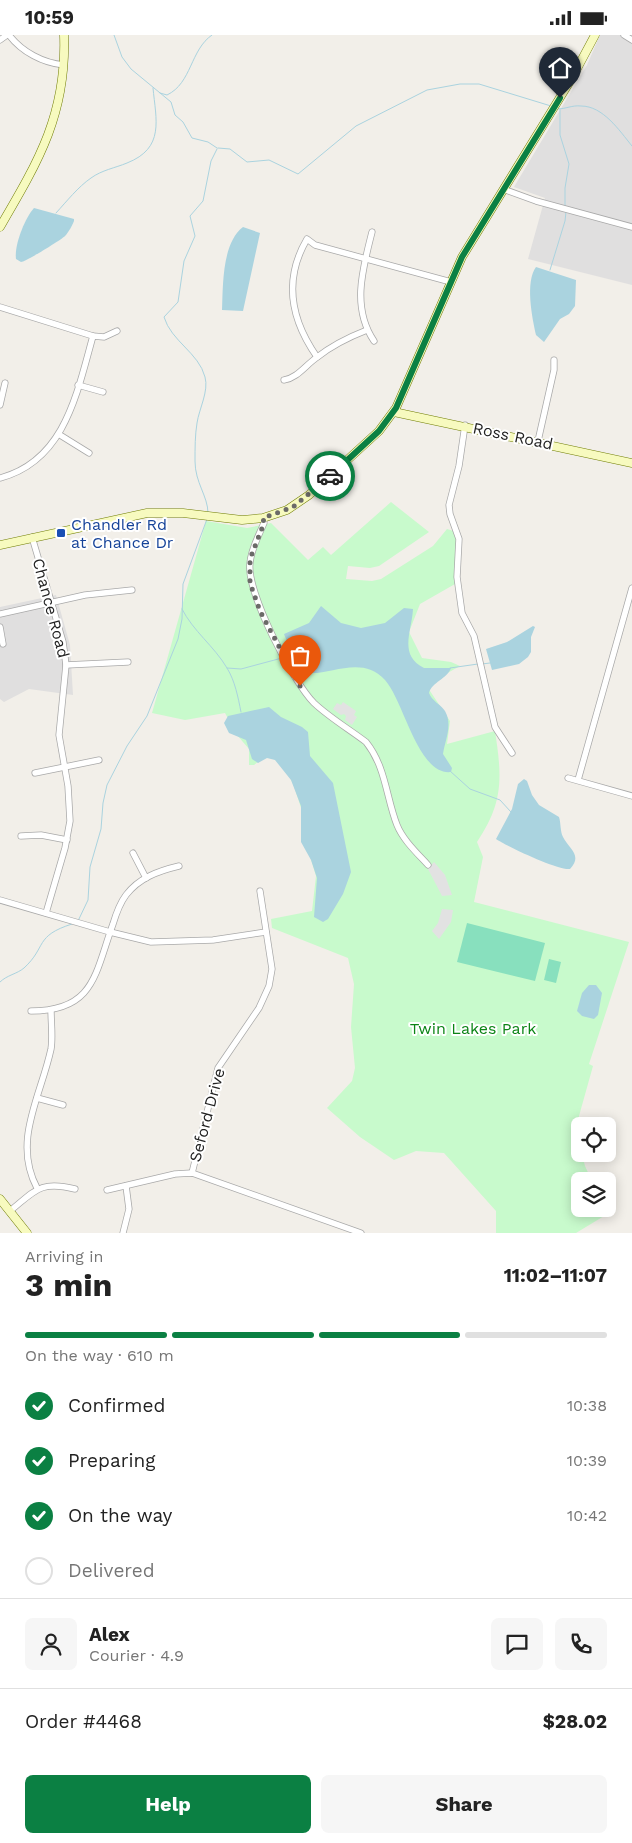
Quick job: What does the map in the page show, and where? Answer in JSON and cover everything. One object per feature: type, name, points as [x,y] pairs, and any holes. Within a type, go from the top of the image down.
[{"type":"street","points":[[0,40],[8,35],[36,57],[64,65]]},
{"type":"street","points":[[0,227],[35,167],[50,134],[59,103],[64,65],[64,35]]},
{"type":"street","points":[[0,545],[154,513],[199,514],[242,520],[263,518],[287,510],[309,495],[373,437],[394,412],[462,257],[572,78],[595,35]]},
{"type":"street","points":[[624,35],[632,40]]},
{"type":"street","points":[[503,189],[536,201],[632,227]]},
{"type":"street","points":[[372,232],[360,283],[360,298],[368,330],[374,341]]},
{"type":"street","points":[[317,357],[301,331],[292,299],[293,282],[301,251],[307,239],[315,245],[450,282]]},
{"type":"street","points":[[0,307],[93,336],[104,337],[118,331]]},
{"type":"street","points":[[284,380],[293,378],[317,357],[340,342],[368,330]]},
{"type":"street","points":[[0,478],[22,470],[35,462],[52,446],[60,435],[93,336]]},
{"type":"street","points":[[538,441],[554,370],[554,360]]},
{"type":"street","points":[[0,405],[5,383]]},
{"type":"street","points":[[78,385],[103,392]]},
{"type":"street","name":"Ross Road","points":[[394,412],[466,425],[632,463]]},
{"type":"street","points":[[466,425],[459,466],[449,505],[450,514],[460,539],[458,577],[462,613],[474,636],[495,727],[512,753]]},
{"type":"street","points":[[60,435],[89,453]]},
{"type":"street","points":[[263,518],[264,523],[250,559],[249,571],[250,583],[260,611],[298,684],[314,702],[366,742],[372,750],[384,775],[397,825],[402,835],[428,865]]},
{"type":"street","name":"Chance Road","points":[[32,537],[63,643],[66,665],[59,727],[71,809],[67,840],[46,913]]},
{"type":"street","points":[[578,780],[632,588]]},
{"type":"street","points":[[0,614],[92,594],[132,590]]},
{"type":"street","points":[[0,627],[3,644]]},
{"type":"street","points":[[66,665],[128,662]]},
{"type":"street","points":[[35,773],[99,760]]},
{"type":"street","points":[[568,777],[632,795]]},
{"type":"street","points":[[21,836],[41,835],[67,840]]},
{"type":"street","points":[[133,853],[146,878]]},
{"type":"street","points":[[31,1011],[51,1011],[76,1001],[91,986],[98,973],[110,932],[125,897],[146,878],[179,866]]},
{"type":"street","name":"Seford Drive","points":[[192,1173],[218,1068],[266,997],[272,969],[260,891]]},
{"type":"street","points":[[0,900],[110,932],[157,942],[212,940],[266,932]]},
{"type":"street","points":[[37,1188],[30,1171],[26,1144],[50,1049],[51,1011]]},
{"type":"street","points":[[37,1098],[63,1105]]},
{"type":"street","points":[[107,1190],[175,1174],[192,1173],[350,1232],[361,1233]]},
{"type":"street","points":[[10,1211],[37,1188],[54,1185],[75,1189]]},
{"type":"street","points":[[123,1233],[129,1209],[126,1186]]},
{"type":"street","points":[[0,1199],[27,1233]]},
{"type":"shaded area","points":[[600,35],[632,35],[632,285],[528,259],[545,198],[514,187],[587,65]]},
{"type":"shaded area","points":[[56,595],[70,645],[73,695],[29,689],[4,702],[0,699],[0,607]]},
{"type":"shaded area","points":[[343,702],[356,711],[354,715],[357,717],[352,725],[345,720],[346,716],[344,714],[341,715],[333,709],[337,703],[341,705]]},
{"type":"shaded area","points":[[434,862],[445,875],[452,895],[442,896],[428,869]]},
{"type":"shaded area","points":[[442,909],[453,910],[451,922],[439,939],[432,931],[438,923]]},
{"type":"green space","name":"Twin Lakes Park","points":[[391,502],[429,532],[379,566],[370,568],[348,566],[346,579],[372,581],[381,579],[433,546],[447,529],[460,533],[455,584],[420,604],[409,632],[422,658],[451,662],[460,666],[426,685],[450,721],[447,744],[495,731],[500,776],[499,789],[492,814],[477,842],[483,857],[474,902],[629,942],[589,1064],[593,1066],[579,1117],[571,1117],[571,1162],[584,1162],[588,1172],[571,1172],[571,1217],[602,1217],[576,1233],[496,1233],[496,1211],[444,1153],[416,1151],[394,1160],[360,1137],[327,1108],[352,1081],[355,1068],[351,1027],[354,984],[348,958],[272,928],[271,919],[312,911],[316,876],[310,856],[303,814],[294,786],[286,769],[268,754],[254,765],[249,765],[249,749],[237,735],[225,713],[185,720],[152,713],[206,521],[247,528],[271,523],[308,560],[323,547],[331,555]]},
{"type":"green space","points":[[467,923],[545,943],[535,981],[457,962]]},
{"type":"green space","points":[[549,959],[561,962],[556,983],[544,980]]},
{"type":"water","points":[[34,208],[74,219],[74,221],[66,235],[36,255],[21,262],[16,259],[18,239]]},
{"type":"water","points":[[243,227],[260,233],[243,311],[222,310],[227,254],[236,234]]},
{"type":"water","points":[[536,267],[576,280],[575,306],[569,314],[560,319],[544,342],[536,335],[531,310],[531,281]]},
{"type":"water","points":[[321,606],[341,623],[361,628],[385,623],[404,608],[413,609],[408,642],[411,656],[416,663],[424,668],[451,668],[433,686],[429,693],[445,711],[447,716],[448,733],[443,754],[452,768],[451,772],[439,770],[429,762],[413,735],[392,690],[385,680],[375,672],[351,667],[316,673],[306,673],[298,669],[284,634],[309,623]]},
{"type":"water","points":[[533,626],[535,627],[531,637],[531,652],[528,657],[519,664],[492,670],[486,649],[507,642]]},
{"type":"water","points":[[269,707],[281,717],[308,732],[310,756],[333,783],[351,872],[343,894],[328,919],[323,922],[314,917],[317,878],[311,860],[301,842],[301,806],[291,780],[275,760],[267,758],[258,763],[252,759],[246,740],[229,733],[224,723],[228,716]]},
{"type":"water","points":[[524,779],[527,781],[532,795],[539,805],[559,817],[563,837],[575,856],[574,864],[570,869],[564,869],[544,862],[496,839],[512,809],[518,784]]},
{"type":"water","points":[[589,985],[596,985],[602,993],[598,1015],[594,1019],[582,1016],[577,1011],[582,993]]},
{"type":"waterway","points":[[114,35],[122,57],[131,69],[171,102],[175,115],[183,122],[192,138],[208,142],[217,148]]},
{"type":"waterway","points":[[160,93],[167,95],[175,90],[186,75],[199,49],[212,35]]},
{"type":"waterway","points":[[218,148],[230,149],[247,162],[269,160],[298,174],[356,126],[427,90],[460,84],[479,84],[551,106]]},
{"type":"waterway","points":[[56,213],[77,190],[95,175],[127,163],[139,157],[148,149],[153,141],[156,122],[153,88]]},
{"type":"waterway","points":[[557,109],[578,106],[596,110],[610,120],[632,146]]},
{"type":"waterway","points":[[560,109],[560,135],[569,164],[565,188],[565,206]]},
{"type":"waterway","points":[[208,513],[206,501],[197,476],[195,461],[196,428],[205,394],[205,377],[197,361],[173,333],[164,317],[178,302],[184,261],[195,236],[190,216],[203,201],[211,161],[217,149]]},
{"type":"waterway","points":[[550,270],[566,212]]},
{"type":"waterway","points":[[78,921],[88,900],[90,867],[101,829],[103,803],[107,785],[127,746],[147,716],[178,639],[182,619],[183,584],[207,519]]},
{"type":"waterway","points":[[182,609],[230,673],[241,712]]},
{"type":"waterway","points":[[227,668],[241,669],[282,658]]},
{"type":"waterway","points":[[482,664],[490,663]]},
{"type":"waterway","points":[[450,668],[478,664]]},
{"type":"waterway","points":[[450,771],[470,789],[500,800],[511,812]]},
{"type":"waterway","points":[[0,982],[24,968],[31,961],[42,943],[52,933],[72,924]]},
{"type":"way so far","points":[[300,686],[260,611],[250,583],[249,564],[264,523],[263,518],[277,515],[293,507],[330,476]]},
{"type":"place","name":"Chandler Rd at Chance Dr","points":[[61,533]]},
{"type":"route","points":[[330,476],[379,431],[396,408],[462,257],[560,98]]}]
